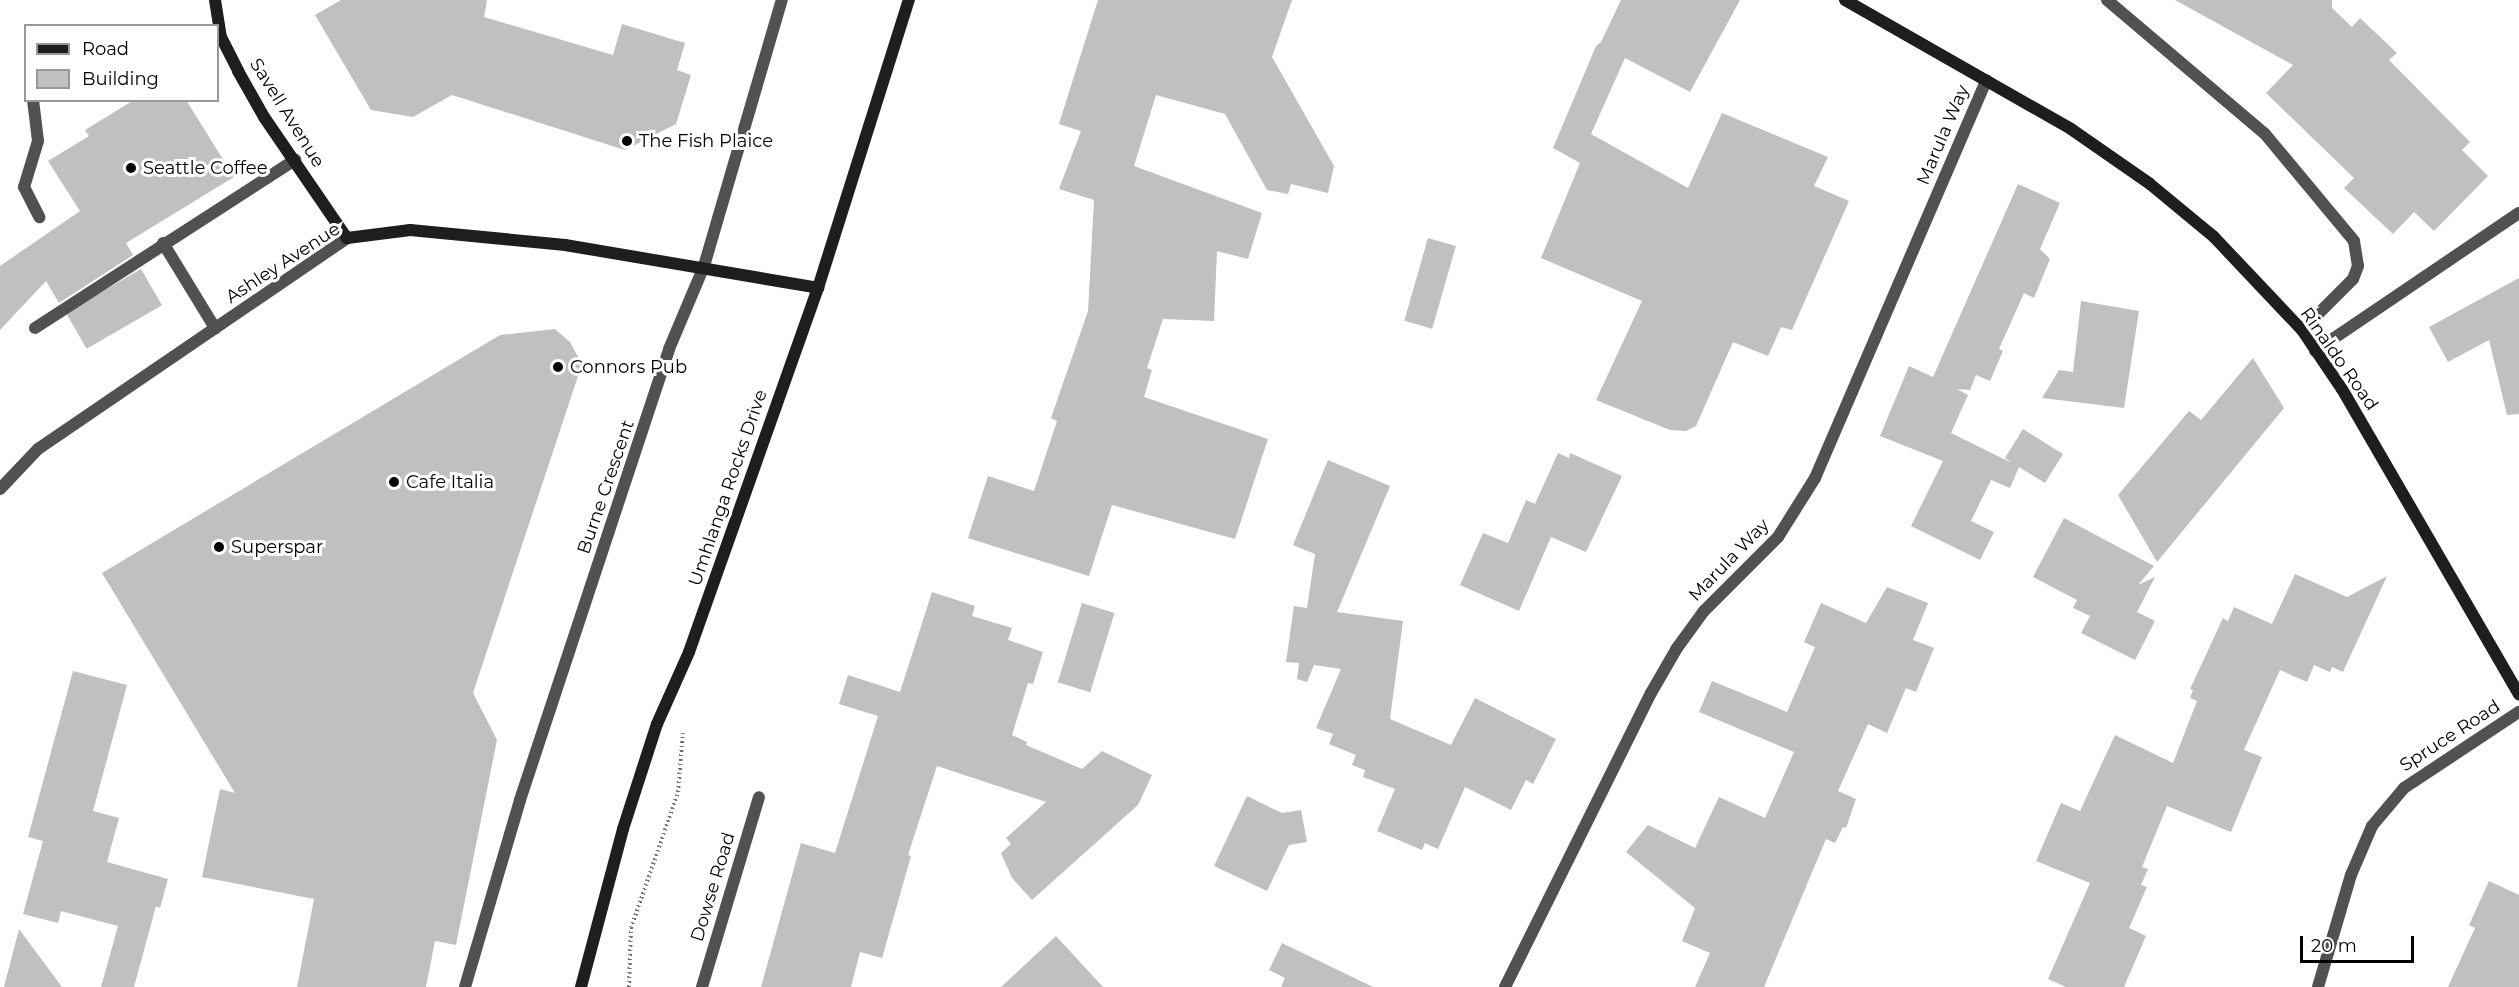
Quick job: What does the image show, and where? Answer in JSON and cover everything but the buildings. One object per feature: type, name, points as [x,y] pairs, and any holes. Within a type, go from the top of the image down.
[{"type":"street","name":"Savell Avenue","points":[[214,0],[217,24]]},
{"type":"street","name":"Burne Crescent","points":[[465,987],[524,789],[669,349],[704,266],[782,0]]},
{"type":"street","name":"Umhlanga Rocks Drive","points":[[581,987],[623,829],[657,724],[689,652],[818,288],[909,0]]},
{"type":"street","name":"Rinaldo Road","points":[[1845,0],[2071,129],[2151,184],[2214,237],[2302,330],[2342,389],[2519,694]]},
{"type":"street","points":[[2107,0],[2227,98],[2265,134],[2320,196],[2354,241],[2358,266],[2353,279],[2302,330]]},
{"type":"street","name":"Savell Avenue","points":[[219,37],[264,117],[347,238]]},
{"type":"street","name":"Marula Way","points":[[1505,987],[1651,693],[1677,648],[1704,611],[1778,537],[1815,478],[1986,80]]},
{"type":"street","points":[[33,102],[38,141],[24,186],[39,217]]},
{"type":"street","points":[[35,328],[163,243],[295,160]]},
{"type":"street","points":[[2315,351],[2519,213]]},
{"type":"street","name":"Ashley Avenue","points":[[0,489],[38,449],[347,238],[410,230],[565,245],[704,266],[818,288]]},
{"type":"street","points":[[163,243],[215,328]]},
{"type":"street","name":"Spruce Road","points":[[2318,987],[2351,875],[2372,826],[2404,788],[2519,712]]},
{"type":"street","name":"Dowse Road","points":[[702,987],[759,797]]},
{"type":"path","points":[[629,987],[631,928],[678,792],[684,722]]},
{"type":"place","name":"The Fish Plaice","points":[[627,141]]},
{"type":"place","name":"Seattle Coffee","points":[[131,168]]},
{"type":"place","name":"Connors Pub","points":[[558,367]]},
{"type":"place","name":"Cafe Italia","points":[[394,482]]},
{"type":"place","name":"Superspar","points":[[219,547]]}]
